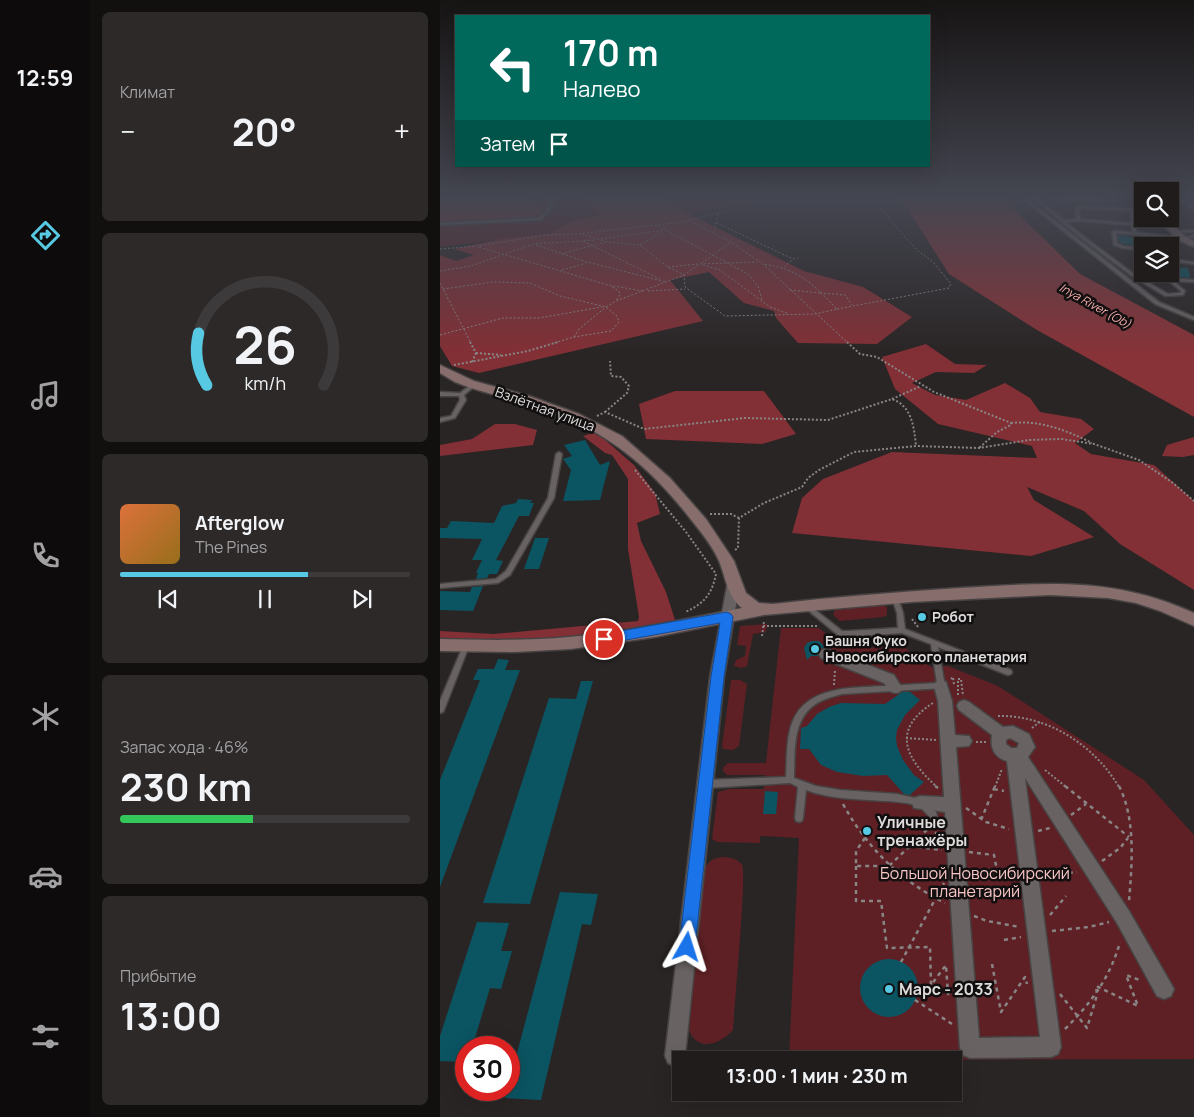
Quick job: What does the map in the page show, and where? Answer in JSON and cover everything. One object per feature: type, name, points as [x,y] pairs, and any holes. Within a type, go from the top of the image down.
[{"type":"main road","name":"Взлётная улица","points":[[444,367],[450,376],[474,385],[526,399],[604,430],[650,467],[696,519],[724,555],[731,571],[733,586]]},
{"type":"main road","points":[[733,586],[746,603],[764,618]]},
{"type":"main road","points":[[440,645],[535,646],[589,642],[727,617],[764,618],[806,606],[895,598],[1040,589],[1098,589],[1151,602],[1194,620]]},
{"type":"street","name":"Взлётная улица","points":[[676,1051],[717,677],[733,586]]},
{"type":"street","points":[[830,656],[889,679],[895,688]]},
{"type":"street","points":[[945,690],[948,741],[956,802],[957,855],[966,912],[966,983],[970,1048],[1051,1046],[1014,756]]},
{"type":"street","points":[[964,700],[984,721],[1000,750],[1014,756],[1062,822],[1124,919],[1164,989]]},
{"type":"street","points":[[996,740],[1014,732],[1022,736],[1027,748],[1014,756]]},
{"type":"street","points":[[948,741],[964,741]]},
{"type":"street","points":[[920,803],[956,802]]},
{"type":"lane","points":[[1089,249],[1157,303],[1194,319]]},
{"type":"lane","points":[[1098,249],[1134,276]]},
{"type":"lane","points":[[1179,261],[1194,263]]},
{"type":"lane","points":[[1179,280],[1194,281]]},
{"type":"lane","points":[[1145,282],[1167,295],[1181,294],[1183,291],[1172,282]]},
{"type":"lane","points":[[440,394],[461,395],[474,385]]},
{"type":"lane","points":[[440,420],[453,417],[463,400],[461,395]]},
{"type":"lane","points":[[440,586],[498,581],[508,573],[551,498],[559,454]]},
{"type":"lane","points":[[895,598],[900,613],[902,630]]},
{"type":"lane","points":[[806,606],[840,633],[902,630],[1008,672]]},
{"type":"lane","points":[[790,780],[792,732],[798,716],[813,702],[834,693],[895,688],[945,690],[934,642]]},
{"type":"lane","points":[[440,710],[466,646]]},
{"type":"lane","points":[[706,784],[790,780],[816,790],[840,794],[896,798],[920,803],[933,815]]},
{"type":"lane","points":[[799,818],[802,785]]},
{"type":"path","points":[[490,249],[608,285],[618,290],[620,294],[616,301]]},
{"type":"path","points":[[440,271],[470,266],[521,249]]},
{"type":"path","points":[[548,249],[587,262],[666,282]]},
{"type":"path","points":[[562,254],[580,249]]},
{"type":"path","points":[[598,249],[666,282]]},
{"type":"path","points":[[645,249],[668,267],[684,275],[685,287],[687,289]]},
{"type":"path","points":[[700,249],[748,274],[758,286],[762,300]]},
{"type":"path","points":[[574,337],[579,329],[616,301],[684,275],[721,249]]},
{"type":"path","points":[[741,249],[763,264],[814,314],[860,354],[877,357],[922,385],[1011,423],[1023,421],[1067,431],[1094,444],[1139,460],[1173,483],[1194,501]]},
{"type":"path","points":[[772,249],[793,259]]},
{"type":"path","points":[[608,285],[645,291],[687,289],[725,316],[814,314],[852,305],[949,288],[951,284],[933,262],[916,249]]},
{"type":"path","points":[[784,266],[793,259],[798,258]]},
{"type":"path","points":[[562,270],[587,262]]},
{"type":"path","points":[[668,267],[759,262]]},
{"type":"path","points":[[700,264],[720,270],[770,307],[789,315]]},
{"type":"path","points":[[763,264],[784,266],[803,275],[837,309]]},
{"type":"path","points":[[443,289],[493,282],[530,283],[560,296],[606,307],[617,316],[619,322],[611,332],[574,337],[547,347],[444,367]]},
{"type":"path","points":[[440,283],[476,353]]},
{"type":"path","points":[[790,290],[846,295],[852,305]]},
{"type":"path","points":[[440,335],[503,318],[539,318],[606,307]]},
{"type":"path","points":[[476,353],[505,355]]},
{"type":"path","points":[[472,362],[476,353]]},
{"type":"path","points":[[585,421],[605,412],[627,393],[629,386],[621,377],[611,376],[610,361]]},
{"type":"path","points":[[605,412],[644,429],[745,418],[828,420],[870,404],[892,399],[922,385]]},
{"type":"path","points":[[892,399],[896,400],[908,412],[915,430],[916,446]]},
{"type":"path","points":[[978,448],[997,432],[1011,425],[1011,423]]},
{"type":"path","points":[[739,518],[764,502],[802,487],[808,478],[818,470],[854,452],[916,446],[978,448],[1029,440],[1061,440],[1094,444]]},
{"type":"path","points":[[634,468],[686,532],[716,574],[713,590],[703,604],[683,613]]},
{"type":"path","points":[[696,519],[719,513],[731,514],[739,518]]},
{"type":"path","points":[[724,555],[738,548],[739,518]]},
{"type":"path","points":[[762,636],[764,618],[820,626]]},
{"type":"path","points":[[912,620],[918,627]]},
{"type":"path","points":[[830,656],[834,693]]},
{"type":"path","points":[[964,700],[962,679],[958,679],[959,695],[955,695],[953,678],[950,678],[945,690],[913,717],[905,733],[909,752],[926,778],[980,819],[996,826],[1024,832],[1046,830],[1062,822],[1086,804]]},
{"type":"path","points":[[984,721],[994,717],[1016,715],[1041,721],[1067,734],[1097,759],[1119,788],[1127,821],[1132,869],[1129,906],[1124,919],[1115,962],[1097,995],[1051,1046]]},
{"type":"path","points":[[906,738],[948,741]]},
{"type":"path","points":[[980,819],[1014,756]]},
{"type":"path","points":[[1042,768],[1129,838]]},
{"type":"path","points":[[840,794],[849,816],[865,838],[904,880],[935,898],[966,912],[1009,926],[1048,931],[1090,927],[1124,919]]},
{"type":"path","points":[[856,866],[890,865],[956,802]]},
{"type":"path","points":[[865,838],[856,851],[856,901],[881,901],[887,948],[930,947],[931,985],[946,965],[948,994],[966,983]]},
{"type":"path","points":[[977,852],[994,855],[997,871],[1010,875],[1029,877],[1062,874],[1091,868],[1120,848],[1129,838]]},
{"type":"path","points":[[901,962],[957,855],[910,846]]},
{"type":"path","points":[[1004,940],[1024,936],[1036,930],[1066,896]]},
{"type":"path","points":[[992,964],[1001,1012],[1025,977],[1028,986]]},
{"type":"path","points":[[1056,999],[1057,990],[1087,1028],[1097,995],[1096,986],[1138,1006],[1126,975],[1164,989]]},
{"type":"path","points":[[915,1000],[969,1035]]},
{"type":"green space","points":[[881,605],[887,607],[887,615],[883,617],[840,621],[833,615],[835,610]]},
{"type":"green space","points":[[767,624],[766,632],[753,634],[747,666],[741,668],[734,666],[736,660],[745,656],[746,646],[737,645],[740,626]]},
{"type":"green space","name":"Большой Новосибирский планетарий","points":[[781,628],[819,628],[844,648],[904,647],[931,667],[948,666],[998,686],[1144,780],[1194,835],[1194,1059],[962,1060],[962,1051],[789,1051],[799,838],[760,836],[760,843],[717,842],[712,839],[718,792],[729,789],[764,789],[765,775],[727,775],[723,768],[728,763],[766,763]]},
{"type":"green space","points":[[731,680],[740,680],[747,684],[739,746],[733,750],[723,749],[722,746]]},
{"type":"green space","points":[[724,857],[738,861],[742,865],[743,874],[742,915],[733,1030],[716,1042],[703,1044],[693,1037],[689,1030],[702,873],[710,861]]},
{"type":"shaded area","points":[[454,249],[760,249],[804,271],[863,287],[912,317],[877,344],[798,343],[776,318],[774,311],[744,303],[709,272],[670,280],[703,321],[479,373],[452,366],[440,346],[440,255],[456,261],[474,255]]},
{"type":"shaded area","points":[[926,344],[955,364],[987,365],[974,373],[936,372],[912,383],[935,395],[966,400],[1005,383],[1030,398],[1040,412],[1081,419],[1094,429],[1075,443],[1091,454],[1154,465],[1194,501],[1194,590],[1120,544],[1084,511],[1027,487],[1034,500],[1094,537],[1031,556],[792,533],[802,498],[823,479],[892,452],[1037,458],[1032,446],[938,424],[895,389],[882,357]]},
{"type":"shaded area","points":[[675,391],[764,391],[796,434],[762,444],[646,439],[639,404]]},
{"type":"shaded area","points":[[495,424],[515,424],[537,430],[533,445],[440,456],[440,445],[472,439]]},
{"type":"shaded area","points":[[596,432],[634,465],[655,493],[660,514],[637,523],[641,541],[666,592],[676,623],[590,637],[534,642],[440,641],[440,631],[493,634],[638,621],[639,617],[628,549],[628,479],[612,455],[605,453],[583,436]]},
{"type":"shaded area","points":[[1194,437],[1194,455],[1183,457],[1162,456],[1167,445]]},
{"type":"water","name":"Inya River (Ob)","points":[[933,249],[1054,249],[1080,274],[1194,335],[1194,417],[1037,330],[949,274]]},
{"type":"building","points":[[1179,268],[1188,268],[1190,278],[1179,277]]},
{"type":"building","points":[[585,440],[600,465],[610,461],[600,500],[563,501],[571,470],[563,459],[572,456],[564,445]]},
{"type":"building","points":[[518,499],[532,500],[530,503],[534,503],[529,516],[519,516],[496,560],[503,561],[497,574],[489,574],[487,578],[476,579],[478,573],[476,573],[482,560],[472,560],[482,539],[440,538],[440,528],[447,528],[451,521],[494,523],[502,506],[516,503]]},
{"type":"building","points":[[535,538],[549,538],[539,569],[524,569]]},
{"type":"building","points":[[483,586],[473,611],[440,610],[440,591],[470,592],[472,587]]},
{"type":"building","name":"Башня Фуко Новосибирского планетария","points":[[819,641],[825,647],[819,649],[818,656],[811,656],[807,660],[804,648],[807,643]]},
{"type":"building","points":[[498,659],[509,660],[505,670],[520,670],[440,887],[440,780],[480,680],[473,680],[478,669],[494,669]]},
{"type":"building","points":[[581,681],[593,681],[530,904],[483,903],[549,698],[576,699]]},
{"type":"building","points":[[902,692],[910,692],[920,700],[905,715],[897,730],[896,738],[903,760],[914,775],[924,782],[910,795],[904,794],[887,775],[863,776],[837,772],[821,765],[809,749],[800,749],[801,728],[807,726],[817,714],[829,707],[841,703],[885,704]]},
{"type":"building","points":[[765,791],[778,792],[776,814],[763,814]]},
{"type":"building","points":[[560,892],[598,894],[591,925],[582,924],[541,1100],[520,1099],[520,1042]]},
{"type":"building","points":[[477,922],[509,923],[501,951],[512,951],[501,989],[490,988],[476,1036],[455,1036],[455,1062],[440,1061],[440,1036]]},
{"type":"building","name":"Марс - 2033","points":[[889,959],[905,964],[913,972],[918,988],[913,1004],[905,1012],[889,1017],[873,1012],[865,1004],[860,988],[865,972],[873,964]]},
{"type":"place","name":"Робот","points":[[922,617]]},
{"type":"place","name":"Башня Фуко Новосибирского планетария","points":[[815,649]]},
{"type":"place","name":"Уличные тренажёры","points":[[867,831]]},
{"type":"place","name":"Марс - 2033","points":[[889,989]]},
{"type":"route","points":[[604,639],[727,617],[717,677],[710,756],[687,947]]}]
